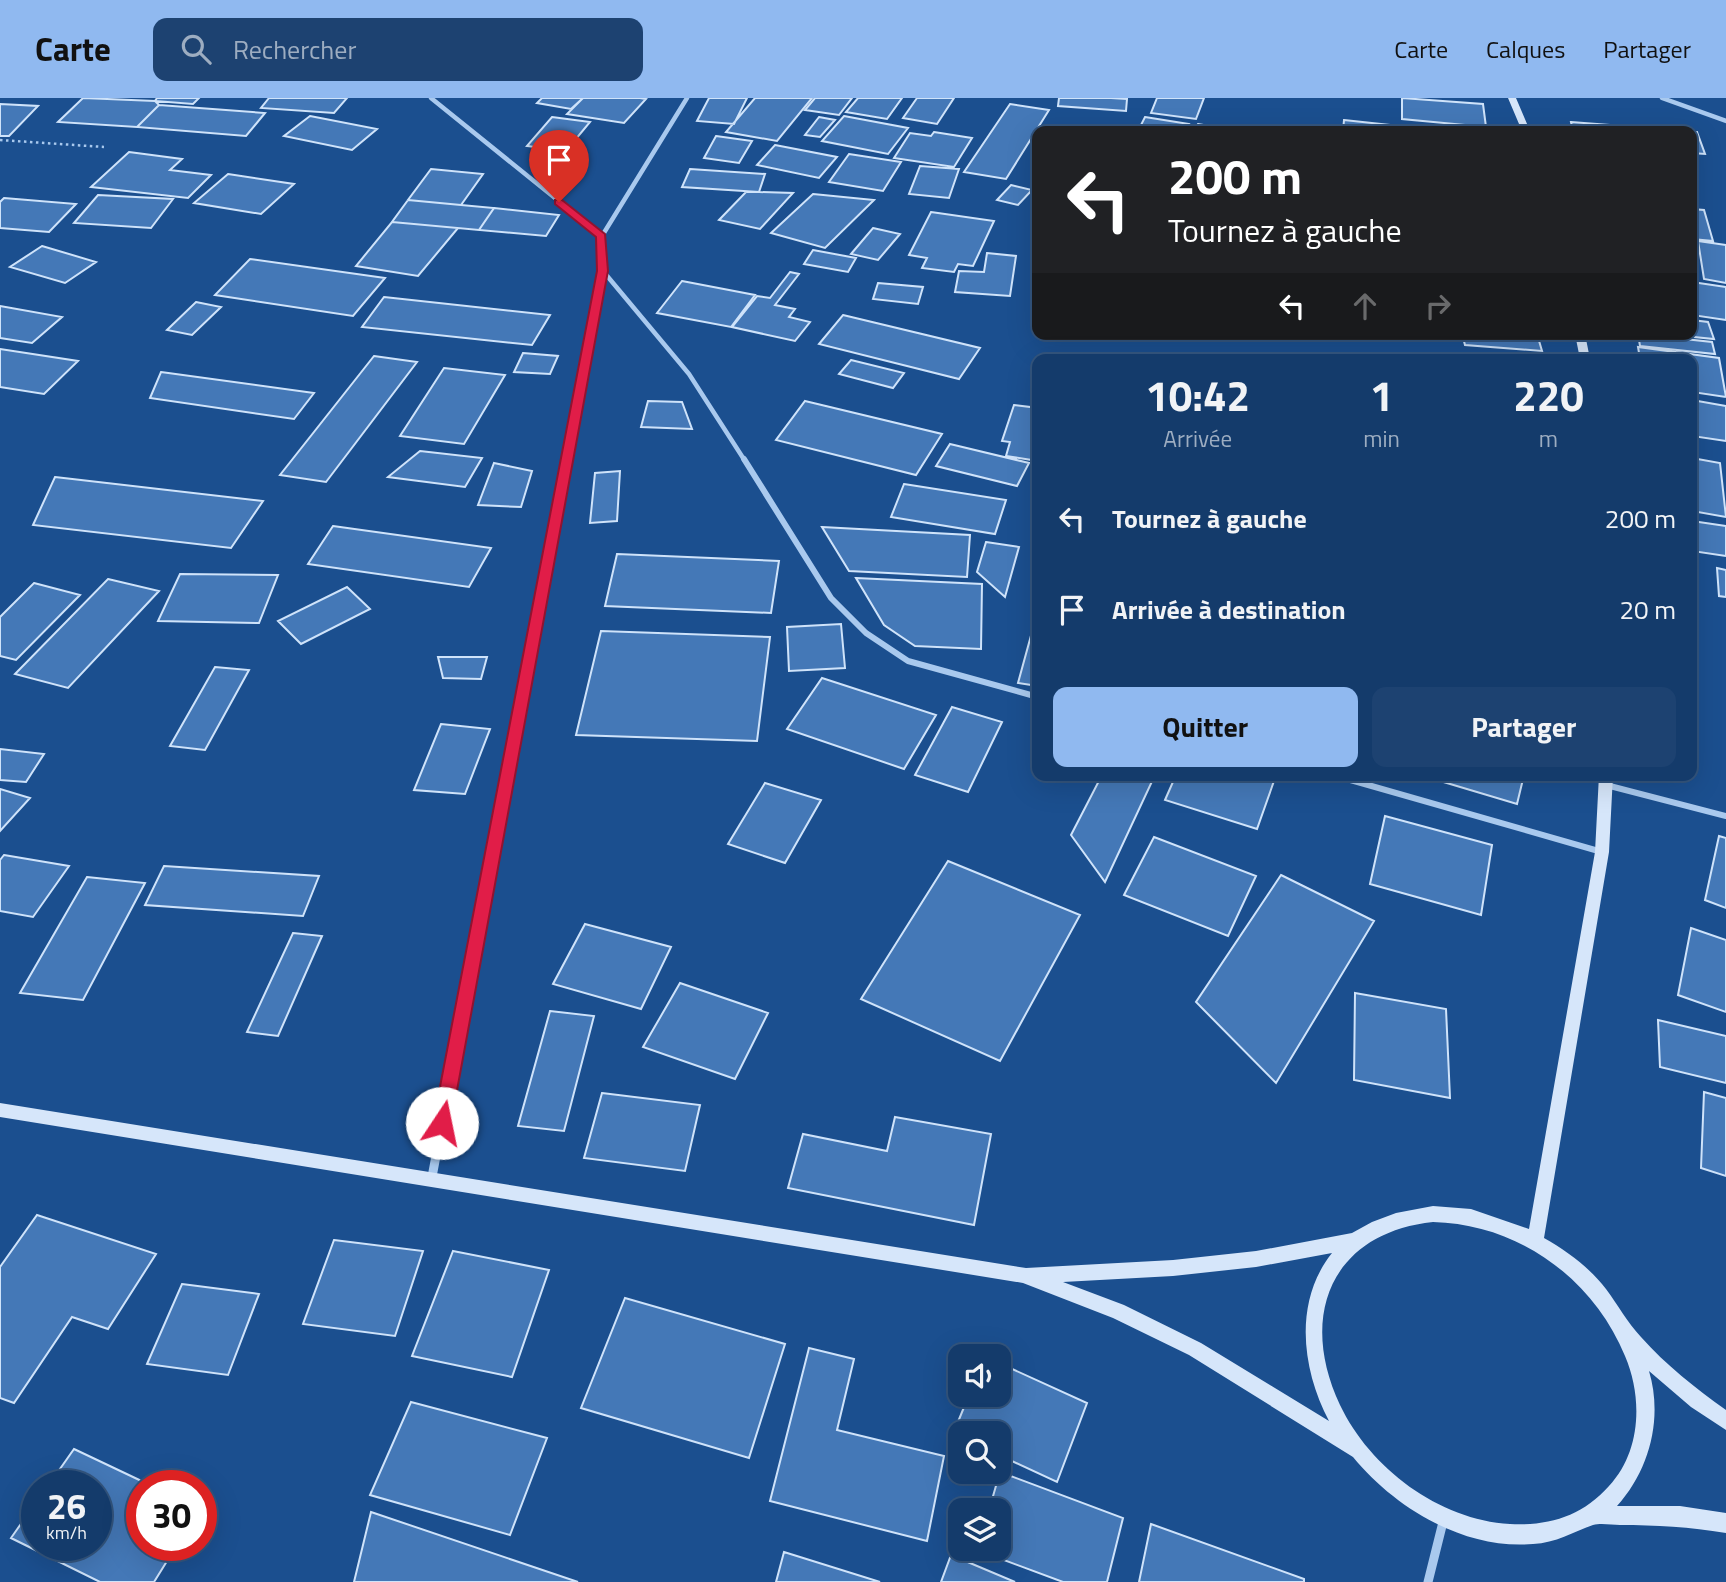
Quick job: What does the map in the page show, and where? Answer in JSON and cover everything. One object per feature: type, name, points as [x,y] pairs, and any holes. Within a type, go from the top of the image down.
[{"type":"main road","points":[[1512,98],[1524,126]]},
{"type":"main road","points":[[1535,1242],[1602,852],[1606,781]]},
{"type":"main road","points":[[0,1110],[432,1177],[1023,1275],[1118,1311],[1195,1349],[1358,1450]]},
{"type":"main road","points":[[1621,1328],[1643,1385],[1644,1433],[1638,1460],[1614,1497],[1593,1515],[1575,1525],[1534,1535],[1488,1531],[1445,1518],[1389,1482],[1358,1450],[1333,1413],[1324,1393],[1313,1333],[1318,1297],[1325,1281],[1343,1252],[1355,1241],[1395,1220],[1446,1214],[1481,1219],[1535,1242],[1584,1279],[1621,1328],[1663,1372],[1726,1421]]},
{"type":"main road","points":[[1023,1275],[1187,1266],[1256,1259],[1355,1241]]},
{"type":"main road","points":[[1593,1515],[1680,1516],[1726,1523]]},
{"type":"street","points":[[431,98],[602,236]]},
{"type":"street","points":[[432,1177],[603,271],[602,236],[687,98]]},
{"type":"street","points":[[1662,98],[1726,121]]},
{"type":"street","points":[[603,271],[689,374],[732,437],[831,598],[866,633],[908,661],[1032,695]]},
{"type":"street","points":[[1354,781],[1602,852]]},
{"type":"street","points":[[1609,781],[1726,816]]},
{"type":"street","points":[[1428,1582],[1445,1518]]},
{"type":"path","points":[[0,140],[104,147]]},
{"type":"building","points":[[83,98],[155,101],[159,105],[137,127],[58,122]]},
{"type":"building","points":[[157,98],[199,98],[193,104],[155,101]]},
{"type":"building","points":[[269,98],[347,98],[334,113],[261,108]]},
{"type":"building","points":[[542,98],[583,98],[571,109],[537,103]]},
{"type":"building","points":[[583,98],[646,99],[624,123],[567,114]]},
{"type":"building","points":[[709,98],[747,98],[734,124],[697,121]]},
{"type":"building","points":[[755,98],[812,98],[777,141],[726,132]]},
{"type":"building","points":[[815,98],[852,98],[839,115],[805,110]]},
{"type":"building","points":[[858,98],[902,98],[887,119],[846,112]]},
{"type":"building","points":[[917,98],[954,98],[937,124],[903,118]]},
{"type":"building","points":[[1059,98],[1127,99],[1126,111],[1058,106]]},
{"type":"building","points":[[1157,98],[1204,98],[1196,119],[1151,113]]},
{"type":"building","points":[[1402,98],[1483,104],[1486,126],[1476,126],[1402,119]]},
{"type":"building","points":[[0,104],[38,106],[9,136],[0,136]]},
{"type":"building","points":[[1010,104],[1049,110],[1039,126],[1032,126],[1032,137],[1006,179],[964,172]]},
{"type":"building","points":[[159,105],[265,113],[246,136],[137,127]]},
{"type":"building","points":[[310,116],[377,129],[352,150],[284,136]]},
{"type":"building","points":[[844,116],[908,128],[888,154],[822,141]]},
{"type":"building","points":[[552,117],[590,122],[566,151],[527,146]]},
{"type":"building","points":[[819,117],[835,120],[820,137],[805,135]]},
{"type":"building","points":[[1145,117],[1189,124],[1188,126],[1140,126]]},
{"type":"building","points":[[1344,120],[1400,126],[1343,126]]},
{"type":"building","points":[[1571,122],[1623,126],[1572,126]]},
{"type":"building","points":[[934,132],[972,138],[954,167],[894,158],[910,133],[931,136]]},
{"type":"building","points":[[1697,132],[1705,154],[1697,153]]},
{"type":"building","points":[[716,136],[752,141],[739,163],[704,158]]},
{"type":"building","points":[[775,145],[837,157],[819,178],[757,165]]},
{"type":"building","points":[[129,152],[182,159],[170,170],[211,175],[188,198],[91,187]]},
{"type":"building","points":[[849,154],[901,162],[883,191],[829,182]]},
{"type":"building","points":[[920,166],[959,169],[949,198],[909,194]]},
{"type":"building","points":[[431,169],[483,174],[461,205],[408,200]]},
{"type":"building","points":[[690,169],[765,174],[759,192],[682,187]]},
{"type":"building","points":[[228,174],[294,184],[261,214],[194,203]]},
{"type":"building","points":[[1011,185],[1032,190],[1018,205],[997,200]]},
{"type":"building","points":[[746,192],[793,193],[760,229],[719,220]]},
{"type":"building","points":[[813,194],[874,200],[825,248],[771,233]]},
{"type":"building","points":[[98,195],[173,199],[151,228],[74,223]]},
{"type":"building","points":[[4,198],[76,204],[49,232],[0,228],[0,202]]},
{"type":"building","points":[[408,200],[494,208],[479,230],[392,222]]},
{"type":"building","points":[[494,208],[559,215],[546,236],[479,230]]},
{"type":"building","points":[[1697,209],[1704,210],[1713,241],[1697,239]]},
{"type":"building","points":[[931,212],[994,221],[973,266],[958,264],[954,272],[922,268],[927,258],[909,255]]},
{"type":"building","points":[[392,222],[458,228],[418,276],[356,266]]},
{"type":"building","points":[[873,228],[900,234],[878,260],[851,254]]},
{"type":"building","points":[[1698,241],[1726,245],[1726,283],[1704,279]]},
{"type":"building","points":[[42,246],[96,262],[65,283],[10,267]]},
{"type":"building","points":[[813,250],[856,258],[848,272],[804,264]]},
{"type":"building","points":[[987,253],[1016,256],[1010,296],[955,292],[959,271],[984,272]]},
{"type":"building","points":[[250,259],[385,278],[353,316],[215,295]]},
{"type":"building","points":[[790,272],[799,274],[775,305],[795,309],[789,317],[810,322],[795,341],[732,327],[757,296],[770,298]]},
{"type":"building","points":[[682,281],[755,295],[731,327],[657,313]]},
{"type":"building","points":[[878,283],[923,287],[918,304],[873,299]]},
{"type":"building","points":[[1697,283],[1726,287],[1726,320],[1697,316]]},
{"type":"building","points":[[384,297],[550,315],[532,345],[362,327]]},
{"type":"building","points":[[196,302],[221,307],[192,335],[167,330]]},
{"type":"building","points":[[0,306],[62,317],[32,343],[0,338]]},
{"type":"building","points":[[843,315],[980,348],[959,379],[819,344]]},
{"type":"building","points":[[1697,321],[1708,322],[1714,339],[1697,337]]},
{"type":"building","points":[[1464,340],[1539,340],[1542,351],[1465,345]]},
{"type":"building","points":[[1639,340],[1694,340],[1712,342],[1715,354],[1640,346]]},
{"type":"building","points":[[1638,347],[1690,354],[1639,354]]},
{"type":"building","points":[[0,349],[78,361],[44,394],[0,387]]},
{"type":"building","points":[[523,353],[558,356],[550,374],[514,372]]},
{"type":"building","points":[[1697,355],[1719,358],[1726,397],[1697,393]]},
{"type":"building","points":[[374,356],[417,362],[326,482],[280,475]]},
{"type":"building","points":[[851,360],[904,373],[893,388],[839,374]]},
{"type":"building","points":[[444,368],[505,375],[464,444],[400,436]]},
{"type":"building","points":[[161,372],[314,393],[294,419],[150,398]]},
{"type":"building","points":[[648,401],[682,402],[692,429],[641,427]]},
{"type":"building","points":[[805,401],[942,434],[916,475],[776,440]]},
{"type":"building","points":[[1697,401],[1726,406],[1726,441],[1697,437]]},
{"type":"building","points":[[1014,405],[1032,407],[1032,460],[1006,456],[1010,442],[1002,441]]},
{"type":"building","points":[[950,444],[1029,463],[1017,486],[936,466]]},
{"type":"building","points":[[420,451],[482,458],[465,487],[388,477]]},
{"type":"building","points":[[1697,459],[1720,463],[1726,517],[1697,512]]},
{"type":"building","points":[[494,463],[532,471],[521,507],[478,505]]},
{"type":"building","points":[[620,471],[617,521],[590,523],[595,473]]},
{"type":"building","points":[[55,477],[263,501],[231,548],[33,525]]},
{"type":"building","points":[[904,484],[1006,500],[995,534],[891,517]]},
{"type":"building","points":[[1697,522],[1726,526],[1726,556],[1697,552]]},
{"type":"building","points":[[333,526],[491,548],[469,587],[308,564]]},
{"type":"building","points":[[822,527],[970,535],[967,577],[849,571]]},
{"type":"building","points":[[986,542],[1019,547],[1005,597],[977,572]]},
{"type":"building","points":[[617,554],[779,561],[771,613],[605,606]]},
{"type":"building","points":[[1717,568],[1726,570],[1726,597],[1719,596]]},
{"type":"building","points":[[180,574],[278,575],[259,623],[158,621]]},
{"type":"building","points":[[856,578],[982,584],[981,649],[915,646],[884,625]]},
{"type":"building","points":[[108,579],[159,591],[68,688],[15,674]]},
{"type":"building","points":[[34,583],[80,595],[16,660],[0,656],[0,617]]},
{"type":"building","points":[[347,587],[370,609],[301,644],[278,621]]},
{"type":"building","points":[[841,624],[845,668],[789,671],[787,627]]},
{"type":"building","points":[[601,631],[770,637],[757,741],[576,735]]},
{"type":"building","points":[[1032,632],[1032,685],[1018,683]]},
{"type":"building","points":[[438,657],[487,657],[481,679],[443,678]]},
{"type":"building","points":[[215,667],[249,670],[205,750],[170,746]]},
{"type":"building","points":[[822,678],[936,715],[904,769],[787,729]]},
{"type":"building","points":[[952,707],[1002,722],[968,792],[915,775]]},
{"type":"building","points":[[441,724],[490,729],[465,794],[414,790]]},
{"type":"building","points":[[0,749],[44,754],[26,782],[0,780]]},
{"type":"building","points":[[1099,781],[1152,781],[1105,882],[1071,835]]},
{"type":"building","points":[[1173,781],[1274,781],[1257,829],[1165,800]]},
{"type":"building","points":[[1440,781],[1523,781],[1517,804]]},
{"type":"building","points":[[765,783],[821,800],[785,863],[728,844]]},
{"type":"building","points":[[0,789],[30,798],[0,831]]},
{"type":"building","points":[[1385,816],[1492,845],[1481,915],[1370,884]]},
{"type":"building","points":[[1719,836],[1726,838],[1726,908],[1705,900]]},
{"type":"building","points":[[1154,837],[1256,876],[1228,936],[1124,895]]},
{"type":"building","points":[[4,855],[69,866],[33,917],[0,911],[0,860]]},
{"type":"building","points":[[948,861],[1080,915],[1000,1061],[861,999]]},
{"type":"building","points":[[164,866],[319,876],[303,916],[145,905]]},
{"type":"building","points":[[1281,875],[1374,921],[1276,1083],[1196,1002]]},
{"type":"building","points":[[87,877],[145,883],[83,1000],[20,993]]},
{"type":"building","points":[[585,924],[671,947],[641,1009],[553,984]]},
{"type":"building","points":[[1691,928],[1726,940],[1726,1012],[1678,995]]},
{"type":"building","points":[[293,933],[322,936],[278,1036],[247,1032]]},
{"type":"building","points":[[680,983],[768,1013],[735,1079],[643,1047]]},
{"type":"building","points":[[1355,993],[1446,1009],[1450,1098],[1354,1080]]},
{"type":"building","points":[[550,1011],[594,1016],[564,1131],[518,1126]]},
{"type":"building","points":[[1658,1020],[1726,1036],[1726,1083],[1660,1067]]},
{"type":"building","points":[[1704,1092],[1726,1098],[1726,1176],[1701,1168]]},
{"type":"building","points":[[602,1093],[700,1105],[685,1171],[584,1158]]},
{"type":"building","points":[[895,1117],[991,1134],[974,1225],[788,1188],[803,1134],[887,1151]]},
{"type":"building","points":[[37,1215],[156,1254],[108,1329],[72,1317],[14,1403],[0,1398],[0,1267]]},
{"type":"building","points":[[334,1240],[423,1251],[395,1336],[303,1324]]},
{"type":"building","points":[[453,1251],[549,1270],[512,1377],[412,1356]]},
{"type":"building","points":[[182,1284],[259,1294],[228,1375],[147,1364]]},
{"type":"building","points":[[625,1298],[785,1344],[749,1458],[581,1408]]},
{"type":"building","points":[[809,1348],[854,1359],[837,1430],[944,1456],[927,1541],[770,1501]]},
{"type":"building","points":[[1011,1368],[1087,1403],[1057,1482],[1011,1461],[1011,1421],[958,1421],[964,1407],[1011,1407]]},
{"type":"building","points":[[411,1402],[547,1438],[510,1535],[370,1495]]},
{"type":"building","points":[[74,1449],[126,1474],[126,1561],[167,1561],[154,1582],[100,1582],[58,1561],[112,1561],[112,1470],[59,1470]]},
{"type":"building","points":[[1011,1476],[1123,1518],[1107,1582],[1063,1582],[1007,1561],[1011,1561],[1011,1498],[992,1498],[997,1484],[1011,1484]]},
{"type":"building","points":[[371,1512],[578,1582],[354,1582]]},
{"type":"building","points":[[21,1524],[21,1543],[11,1538]]},
{"type":"building","points":[[1151,1524],[1304,1579],[1304,1582],[1139,1582]]},
{"type":"building","points":[[784,1552],[880,1582],[776,1582]]},
{"type":"building","points":[[949,1561],[965,1561],[1015,1582],[941,1582]]},
{"type":"route","points":[[442,1123],[603,271],[602,236],[559,202]]}]
